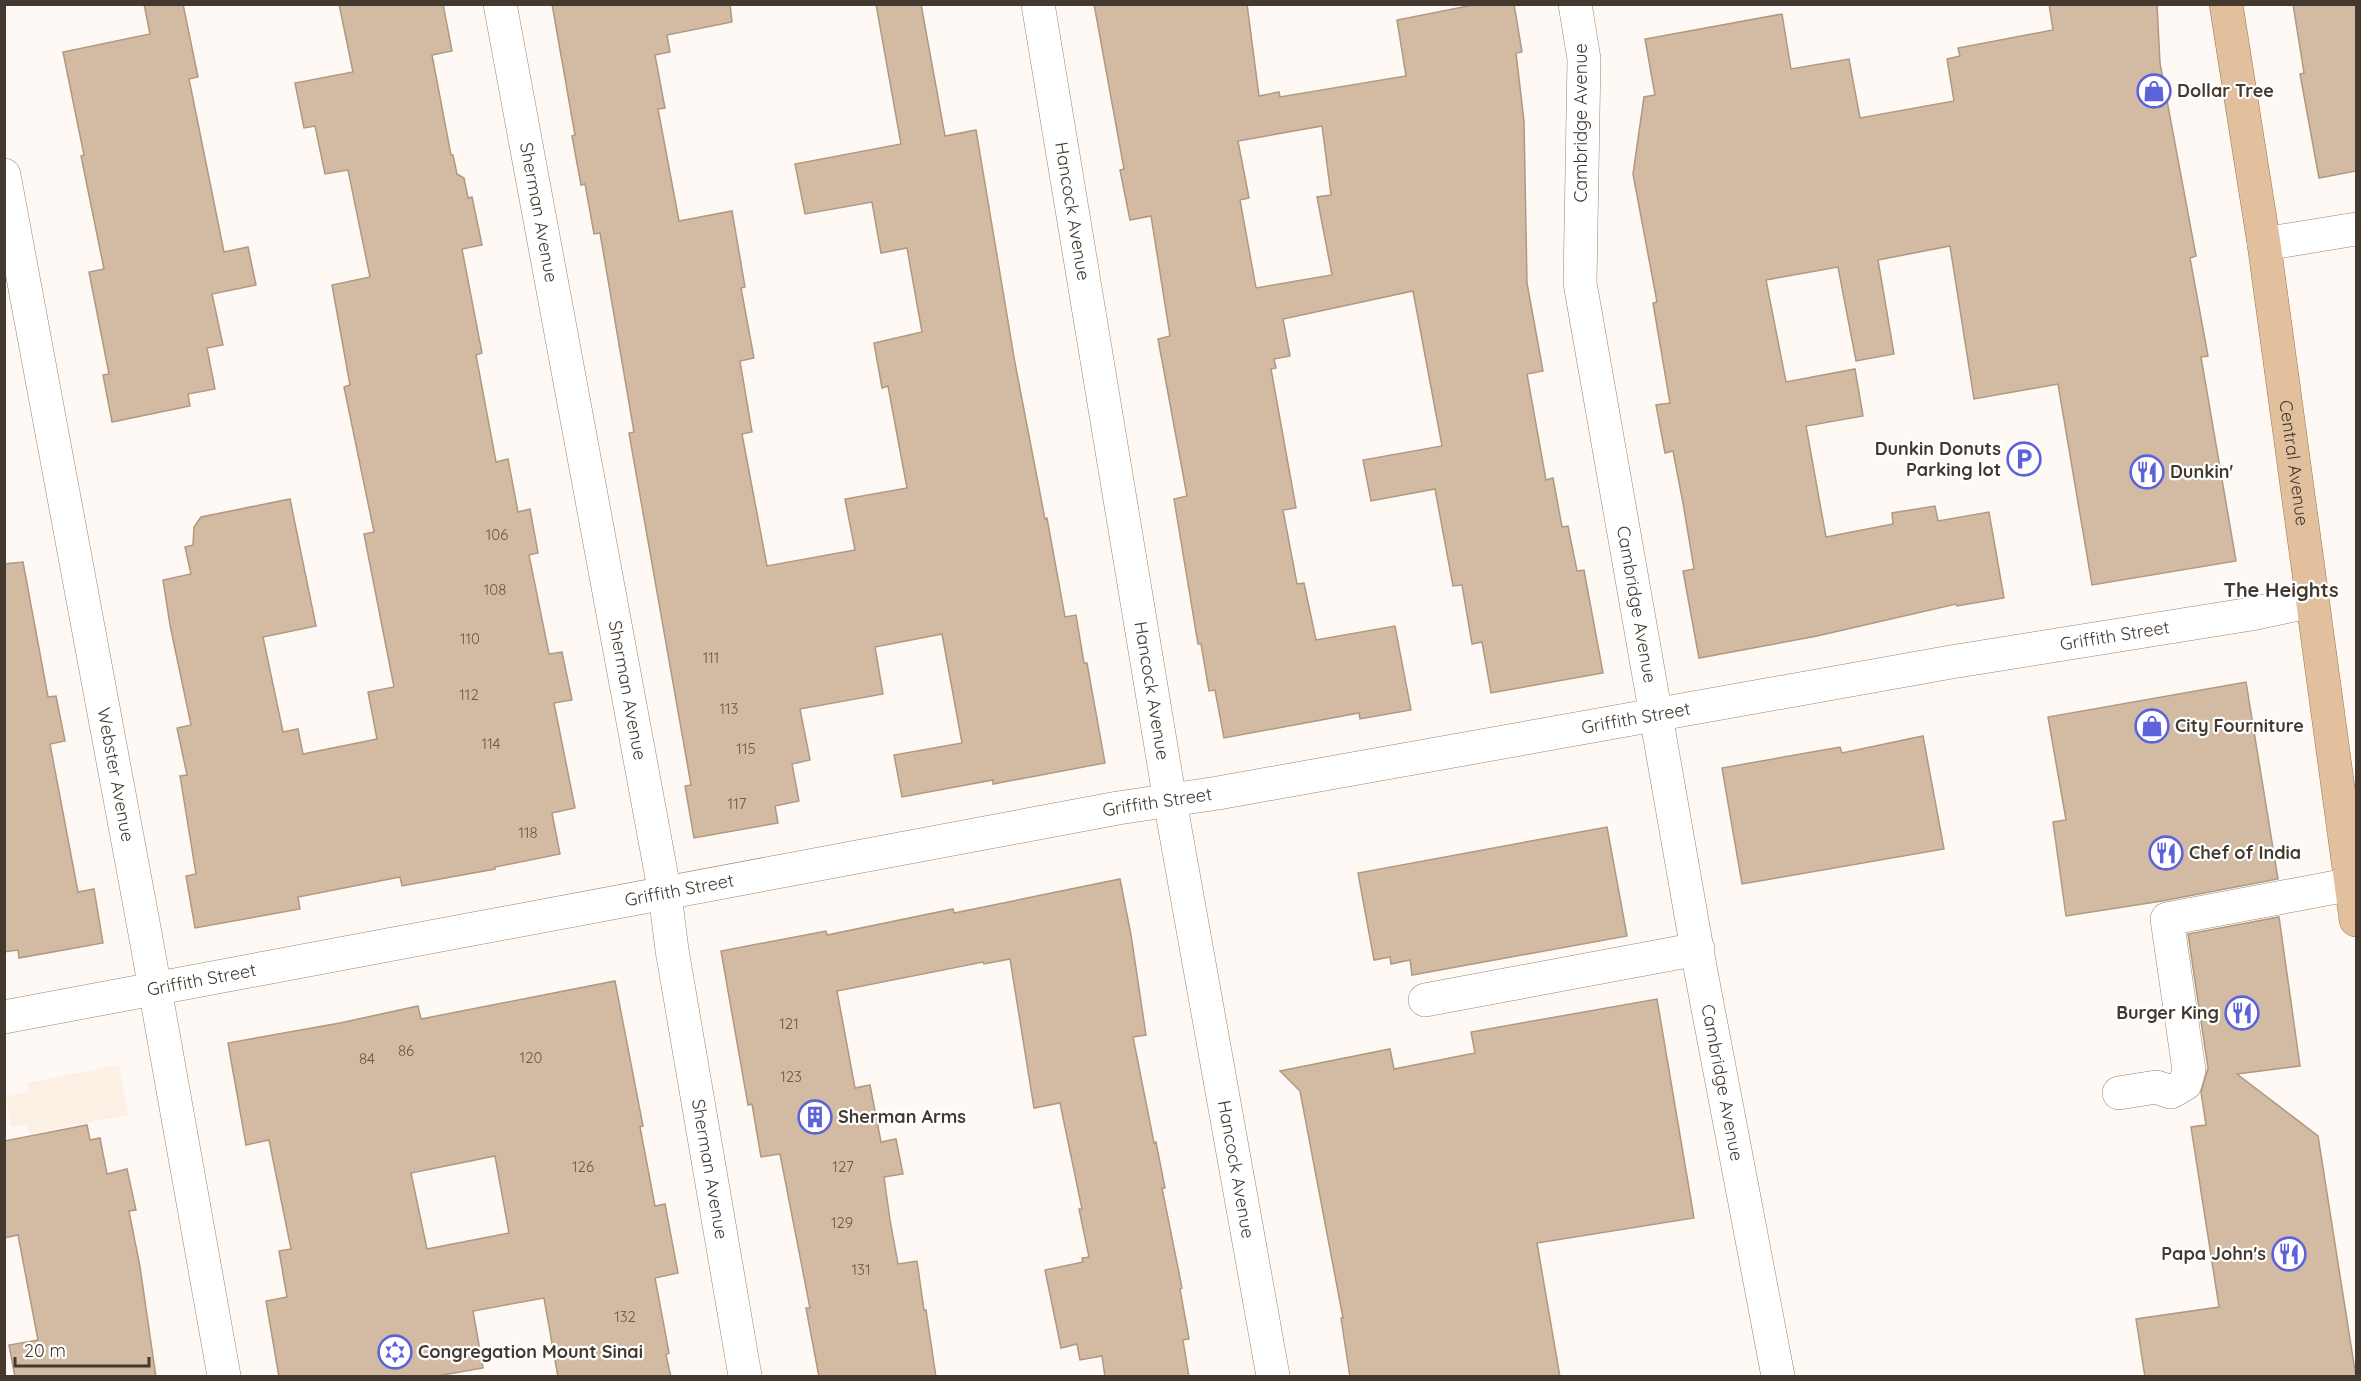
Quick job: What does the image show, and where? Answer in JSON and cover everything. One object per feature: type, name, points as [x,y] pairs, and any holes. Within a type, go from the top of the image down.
[{"type":"main road","name":"Central Avenue","points":[[2226,4],[2264,244],[2312,601],[2347,764],[2352,884],[2356,920]]},
{"type":"street","name":"Sherman Avenue","points":[[500,4],[665,894],[672,950],[745,1377]]},
{"type":"street","name":"Hancock Avenue","points":[[1038,4],[1170,801],[1273,1377]]},
{"type":"street","name":"Cambridge Avenue","points":[[1575,4],[1584,59],[1580,283],[1698,950],[1778,1377]]},
{"type":"street","name":"Webster Avenue","points":[[4,175],[155,990],[224,1377]]},
{"type":"street","points":[[2264,244],[2356,229]]},
{"type":"street","name":"Griffith Street","points":[[4,1017],[1118,808],[1170,801],[1951,662],[2252,614],[2312,601]]},
{"type":"street","points":[[2119,1093],[2156,1088],[2170,1092],[2185,1084],[2188,1070],[2167,919],[2352,884]]},
{"type":"street","points":[[1425,1000],[1698,950]]},
{"type":"shaded area","points":[[119,1065],[128,1115],[29,1134],[27,1124],[11,1127],[5,1097],[28,1092],[27,1083]]},
{"type":"building","points":[[144,4],[183,4],[198,77],[189,79],[224,252],[248,247],[256,285],[212,294],[223,345],[207,348],[215,389],[188,394],[190,406],[112,422],[103,375],[109,374],[89,272],[104,269],[63,52],[150,34]]},
{"type":"building","points":[[339,4],[443,4],[452,51],[432,55],[451,155],[453,155],[457,174],[464,178],[468,198],[472,197],[482,245],[462,249],[482,353],[476,355],[496,462],[508,459],[518,512],[530,509],[538,553],[529,555],[549,654],[562,652],[572,700],[554,703],[575,808],[552,813],[560,854],[402,886],[400,877],[298,897],[300,909],[195,928],[186,876],[196,874],[180,776],[187,775],[177,728],[191,725],[163,580],[191,574],[185,547],[193,545],[194,527],[201,517],[290,499],[316,626],[263,637],[283,732],[298,729],[303,754],[377,739],[368,692],[394,687],[364,534],[374,532],[344,387],[350,385],[332,285],[370,277],[348,170],[325,174],[315,126],[304,128],[295,83],[353,72]]},
{"type":"building","points":[[552,4],[730,4],[732,22],[667,35],[670,52],[655,55],[665,108],[658,109],[679,221],[732,211],[745,287],[741,288],[754,358],[740,361],[752,432],[742,434],[767,566],[855,550],[845,499],[907,488],[888,386],[882,388],[874,343],[922,332],[907,248],[881,253],[872,202],[805,214],[795,164],[901,144],[876,4],[921,4],[945,136],[976,130],[1015,363],[1045,519],[1047,518],[1065,617],[1076,615],[1105,763],[993,784],[993,780],[902,797],[894,755],[962,743],[942,634],[875,647],[883,694],[800,709],[810,760],[792,764],[799,801],[775,806],[778,823],[694,838],[685,786],[691,785],[629,433],[634,432],[600,233],[594,234],[585,184],[581,185],[572,136],[575,135]]},
{"type":"building","points":[[1094,4],[1247,4],[1259,96],[1279,92],[1280,97],[1406,76],[1397,20],[1478,4],[1514,4],[1522,52],[1516,53],[1524,121],[1527,283],[1543,371],[1527,374],[1546,480],[1553,478],[1562,527],[1568,526],[1577,571],[1584,570],[1603,673],[1491,693],[1482,642],[1472,644],[1462,585],[1453,586],[1435,489],[1371,501],[1363,460],[1442,446],[1413,291],[1283,319],[1290,356],[1274,359],[1276,368],[1271,369],[1296,508],[1283,510],[1297,584],[1304,583],[1316,640],[1395,626],[1411,710],[1360,719],[1359,713],[1224,738],[1215,690],[1209,691],[1201,644],[1198,644],[1174,499],[1187,496],[1158,339],[1170,336],[1151,216],[1130,220],[1120,170],[1124,169]],"holes":[[[1322,126],[1331,195],[1317,197],[1332,275],[1256,288],[1240,200],[1249,198],[1238,141]]]},
{"type":"building","points":[[2049,4],[2157,4],[2160,63],[2196,256],[2190,258],[2208,356],[2201,357],[2236,561],[2092,585],[2058,384],[1974,399],[1950,246],[1878,260],[1894,354],[1856,361],[1838,267],[1766,280],[1786,382],[1855,369],[1863,416],[1806,426],[1826,537],[1893,524],[1892,513],[1935,506],[1938,521],[1989,512],[2004,598],[1957,606],[1956,604],[1817,636],[1699,658],[1683,571],[1694,569],[1683,503],[1673,451],[1665,453],[1656,405],[1670,403],[1653,303],[1657,302],[1633,174],[1644,97],[1655,95],[1645,39],[1782,14],[1791,69],[1849,59],[1860,118],[1954,101],[1947,59],[1960,56],[1958,48],[2053,30]]},
{"type":"building","points":[[2293,4],[2356,4],[2356,171],[2319,178],[2300,74],[2304,73]]},
{"type":"building","points":[[23,562],[48,697],[56,696],[65,741],[50,744],[78,892],[94,889],[103,943],[19,958],[18,950],[4,952],[4,564]]},
{"type":"building","points":[[2246,682],[2278,879],[2066,916],[2053,822],[2066,820],[2048,717]]},
{"type":"building","points":[[1923,736],[1944,849],[1742,884],[1722,768],[1840,747],[1842,753]]},
{"type":"building","points":[[1607,827],[1627,936],[1412,975],[1410,960],[1391,964],[1390,957],[1374,960],[1358,873]]},
{"type":"building","points":[[1120,879],[1146,1035],[1133,1037],[1165,1188],[1162,1188],[1182,1288],[1180,1289],[1189,1339],[1183,1340],[1189,1377],[1105,1377],[1102,1356],[1080,1360],[1077,1344],[1061,1348],[1045,1270],[1083,1262],[1082,1258],[1089,1257],[1079,1209],[1082,1209],[1060,1103],[1034,1108],[1010,959],[984,964],[983,962],[837,991],[855,1088],[870,1085],[881,1142],[896,1139],[903,1174],[884,1177],[890,1220],[898,1264],[917,1261],[936,1377],[819,1377],[806,1308],[810,1308],[780,1154],[761,1157],[752,1104],[748,1105],[721,951],[826,931],[827,935],[953,909],[954,913]]},
{"type":"building","points":[[2279,917],[2300,1066],[2237,1074],[2318,1136],[2356,1377],[2145,1377],[2136,1319],[2219,1307],[2191,1127],[2206,1125],[2201,1092],[2208,1068],[2188,934]]},
{"type":"building","points":[[615,981],[643,1126],[640,1127],[655,1206],[665,1204],[678,1273],[655,1278],[669,1353],[666,1355],[671,1377],[558,1377],[544,1298],[473,1311],[483,1368],[432,1377],[279,1377],[266,1301],[287,1297],[279,1251],[291,1249],[269,1140],[246,1145],[228,1043],[418,1006],[421,1019]],"holes":[[[495,1156],[509,1233],[427,1249],[411,1173]]]},
{"type":"building","points":[[1657,999],[1694,1218],[1537,1243],[1560,1377],[1350,1377],[1341,1318],[1343,1318],[1300,1091],[1280,1071],[1390,1049],[1394,1069],[1475,1053],[1471,1032]]},
{"type":"building","points":[[87,1125],[90,1140],[100,1138],[107,1174],[127,1169],[136,1210],[129,1211],[140,1267],[156,1377],[15,1377],[9,1345],[38,1340],[18,1235],[4,1238],[4,1141]]},
{"type":"place","name":"Dollar Tree","points":[[2154,91]]},
{"type":"place","name":"Dunkin Donuts Parking lot","points":[[2024,459]]},
{"type":"place","name":"Dunkin'","points":[[2147,472]]},
{"type":"place","name":"City Fourniture","points":[[2152,726]]},
{"type":"place","name":"Chef of India","points":[[2166,853]]},
{"type":"place","name":"Burger King","points":[[2242,1013]]},
{"type":"place","name":"Sherman Arms","points":[[815,1117]]},
{"type":"place","name":"Papa John's","points":[[2289,1254]]},
{"type":"place","name":"Congregation Mount Sinai","points":[[395,1352]]},
{"type":"district","name":"The Heights","points":[[2281,590]]}]
